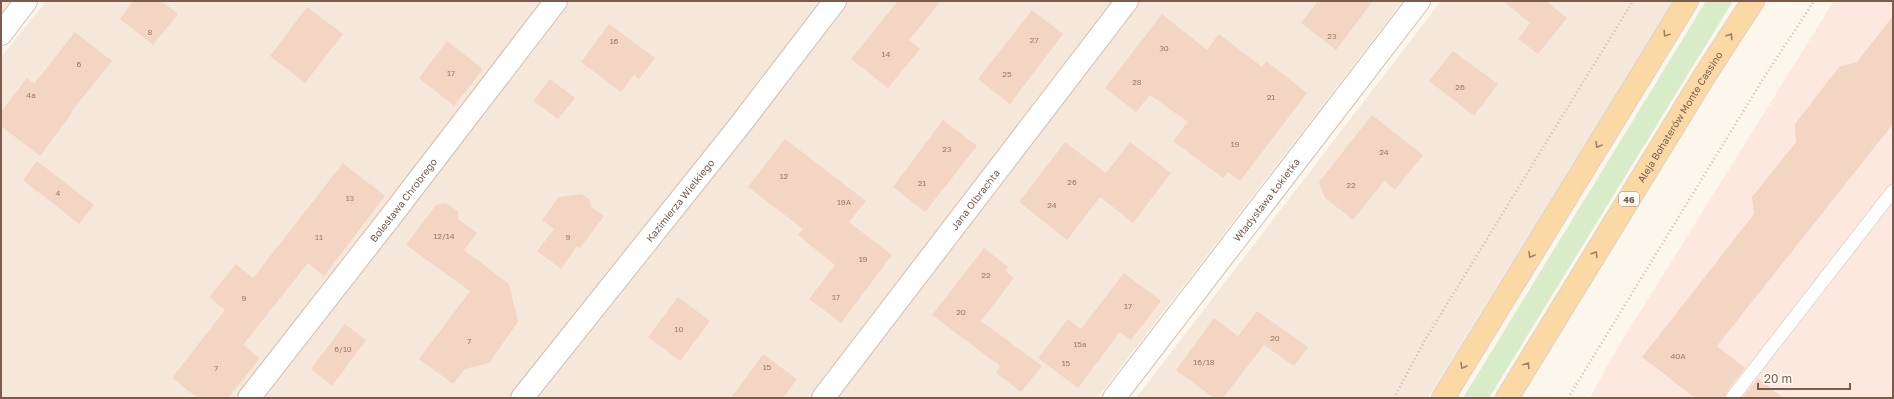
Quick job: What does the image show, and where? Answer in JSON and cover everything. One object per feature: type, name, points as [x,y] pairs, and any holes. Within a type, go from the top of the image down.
[{"type":"main road","points":[[1443,398],[1688,1]]},
{"type":"main road","name":"Aleja Bohaterów Monte Cassino","points":[[1507,398],[1705,75],[1753,1]]},
{"type":"street","points":[[1,34],[26,1]]},
{"type":"street","name":"Bolesława Chrobrego","points":[[249,398],[556,1]]},
{"type":"street","name":"Kazimierza Wielkiego","points":[[522,398],[740,125],[835,1]]},
{"type":"street","name":"Jana Olbrachta","points":[[823,398],[1127,1]]},
{"type":"street","name":"Władysława Łokietka","points":[[1114,398],[1419,1]]},
{"type":"lane","points":[[1732,398],[1893,191]]},
{"type":"path","points":[[1394,398],[1425,340],[1633,1]]},
{"type":"path","points":[[1568,398],[1759,86],[1814,1]]},
{"type":"shaded area","points":[[1,1],[17,1],[1,22]]},
{"type":"shaded area","points":[[46,1],[1403,1],[1097,398],[1,398],[1,57]]},
{"type":"shaded area","points":[[1441,1],[1673,1],[1428,398],[1136,398]]},
{"type":"shaded area","points":[[1834,1],[1893,1],[1893,398],[1590,398],[1612,357]]},
{"type":"green space","points":[[1706,1],[1733,1],[1489,398],[1463,398]]},
{"type":"building","points":[[133,1],[161,1],[178,14],[153,45],[120,19]]},
{"type":"building","points":[[898,1],[941,1],[909,40],[920,49],[888,88],[851,59]]},
{"type":"building","points":[[1318,1],[1373,1],[1336,50],[1301,23]]},
{"type":"building","points":[[1503,1],[1546,1],[1567,18],[1538,54],[1518,39],[1530,23]]},
{"type":"building","points":[[307,7],[343,34],[305,83],[270,56]]},
{"type":"building","points":[[1032,10],[1063,34],[1010,104],[978,79]]},
{"type":"building","points":[[1162,14],[1207,50],[1219,34],[1262,67],[1266,61],[1307,93],[1240,181],[1228,172],[1223,178],[1173,141],[1188,122],[1150,95],[1136,112],[1105,88]]},
{"type":"building","points":[[1893,16],[1893,124],[1717,346],[1745,368],[1726,393],[1724,398],[1695,398],[1642,357],[1754,214],[1752,197],[1796,142],[1795,124],[1839,67],[1857,62]]},
{"type":"building","points":[[609,24],[655,58],[639,79],[634,75],[621,92],[581,62]]},
{"type":"building","points":[[75,32],[112,61],[71,112],[72,113],[40,156],[1,126],[1,112],[27,78],[34,84]]},
{"type":"building","points":[[447,41],[483,69],[454,106],[419,78]]},
{"type":"building","points":[[1453,51],[1498,84],[1474,116],[1429,81]]},
{"type":"building","points":[[550,79],[575,98],[558,119],[533,101]]},
{"type":"building","points":[[1372,115],[1423,155],[1395,190],[1384,181],[1353,220],[1325,198],[1319,182]]},
{"type":"building","points":[[943,120],[977,146],[925,212],[893,187]]},
{"type":"building","points":[[785,139],[866,201],[849,222],[892,255],[841,323],[809,299],[835,265],[798,235],[803,229],[748,187]]},
{"type":"building","points":[[1065,142],[1106,173],[1130,142],[1171,173],[1133,223],[1100,197],[1067,240],[1019,202]]},
{"type":"building","points":[[37,161],[94,205],[79,224],[23,180]]},
{"type":"building","points":[[343,163],[385,196],[324,276],[308,263],[243,345],[260,358],[228,398],[198,398],[172,378],[225,310],[209,297],[236,264],[253,278]]},
{"type":"building","points":[[582,194],[590,200],[591,207],[604,216],[580,248],[577,246],[561,269],[537,251],[554,229],[542,220],[559,197]]},
{"type":"building","points":[[446,203],[458,211],[458,219],[477,233],[464,250],[509,284],[518,322],[489,363],[465,369],[453,384],[419,359],[470,291],[406,245],[436,205]]},
{"type":"building","points":[[984,248],[1008,267],[1005,271],[1014,278],[981,321],[1042,366],[1021,392],[996,373],[1000,366],[932,315]]},
{"type":"building","points":[[1124,273],[1161,301],[1131,340],[1120,332],[1078,388],[1038,358],[1068,319],[1081,329]]},
{"type":"building","points":[[678,297],[710,321],[680,361],[648,337]]},
{"type":"building","points":[[1257,311],[1308,347],[1294,366],[1264,345],[1223,398],[1214,398],[1176,370],[1214,318],[1238,336]]},
{"type":"building","points":[[345,324],[366,340],[332,386],[311,369]]},
{"type":"building","points":[[763,354],[797,379],[783,398],[731,398]]},
{"type":"building","points":[[1758,378],[1783,398],[1742,398]]}]
